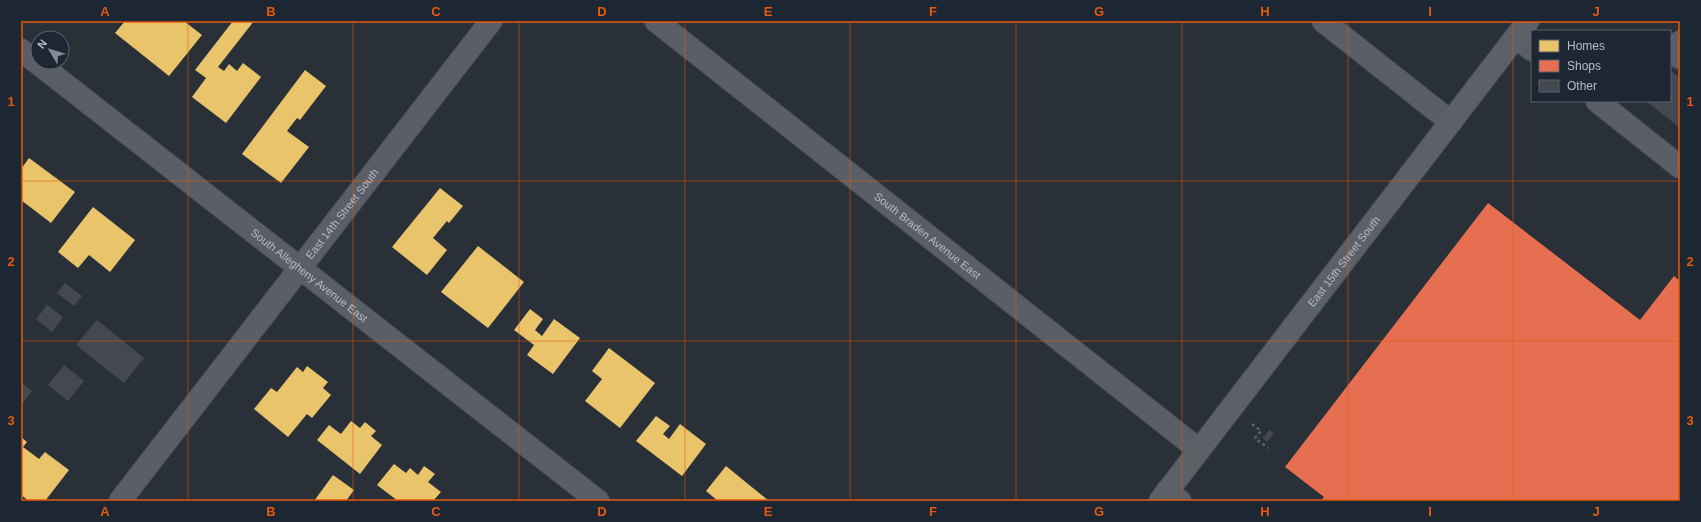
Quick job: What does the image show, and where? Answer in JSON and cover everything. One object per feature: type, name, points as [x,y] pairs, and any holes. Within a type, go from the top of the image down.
[{"type":"main road","name":"East 15th Street South","points":[[1169,498],[1199,450],[1451,122],[1525,36]]},
{"type":"street","name":"East 14th Street South","points":[[120,501],[491,21]]},
{"type":"street","name":"South Braden Avenue East","points":[[656,21],[1199,450]]},
{"type":"street","points":[[1323,21],[1451,122]]},
{"type":"street","points":[[1680,42],[1672,52],[1680,58]]},
{"type":"street","name":"South Allegheny Avenue East","points":[[21,50],[598,501]]},
{"type":"street","points":[[1598,102],[1680,167]]},
{"type":"path","points":[[1231,408],[1261,431],[1255,438],[1268,448]]},
{"type":"building: Homes","points":[[125,21],[184,21],[202,35],[169,76],[115,33]]},
{"type":"building: Homes","points":[[233,21],[254,21],[218,67],[224,71],[229,64],[237,71],[243,63],[261,77],[226,123],[192,97],[206,78],[195,70]]},
{"type":"building: Homes","points":[[305,70],[326,86],[300,120],[297,118],[287,131],[309,147],[281,183],[242,154]]},
{"type":"building: Homes","points":[[29,158],[75,192],[51,223],[21,200],[21,169]]},
{"type":"building: Homes","points":[[440,188],[463,206],[449,223],[447,221],[433,238],[447,250],[427,275],[392,247]]},
{"type":"building: Homes","points":[[93,207],[135,240],[110,272],[89,255],[78,268],[58,252]]},
{"type":"building: Homes","points":[[478,246],[524,282],[488,328],[441,292]]},
{"type":"building: Homes","points":[[530,309],[543,319],[535,330],[542,336],[554,319],[580,338],[553,374],[527,355],[534,345],[514,330]]},
{"type":"building: Homes","points":[[609,348],[655,383],[620,428],[585,401],[602,379],[592,371]]},
{"type":"building: Homes","points":[[307,366],[328,382],[323,388],[331,395],[312,418],[307,414],[288,437],[254,409],[271,388],[277,392],[297,367],[303,372]]},
{"type":"building: Homes","points":[[656,416],[670,426],[663,434],[669,439],[680,424],[706,444],[682,476],[636,441]]},
{"type":"building: Homes","points":[[351,421],[360,428],[365,422],[376,431],[371,436],[382,445],[360,474],[317,440],[329,425],[341,434]]},
{"type":"building: Homes","points":[[21,437],[27,442],[23,447],[39,459],[45,452],[69,470],[45,501],[29,501],[21,495]]},
{"type":"building: Homes","points":[[394,464],[406,473],[410,468],[418,475],[424,466],[435,474],[428,482],[441,492],[433,501],[398,501],[377,485]]},
{"type":"building: Homes","points":[[726,466],[769,501],[718,501],[706,491]]},
{"type":"building: Homes","points":[[333,475],[354,490],[346,501],[314,501]]},
{"type":"building: Shops","points":[[1488,203],[1640,320],[1674,276],[1680,281],[1680,501],[1321,501],[1324,497],[1285,467]]},
{"type":"building: Other","points":[[1671,71],[1680,78],[1680,128],[1647,102],[1671,102]]},
{"type":"building: Other","points":[[65,283],[82,296],[74,306],[57,293]]},
{"type":"building: Other","points":[[47,305],[63,317],[52,332],[36,319]]},
{"type":"building: Other","points":[[97,320],[144,358],[124,383],[76,345]]},
{"type":"building: Other","points":[[64,365],[84,381],[68,401],[48,385]]},
{"type":"building: Other","points":[[21,382],[32,391],[21,405]]},
{"type":"building: Other","points":[[1269,430],[1274,434],[1267,442],[1263,438]]}]
